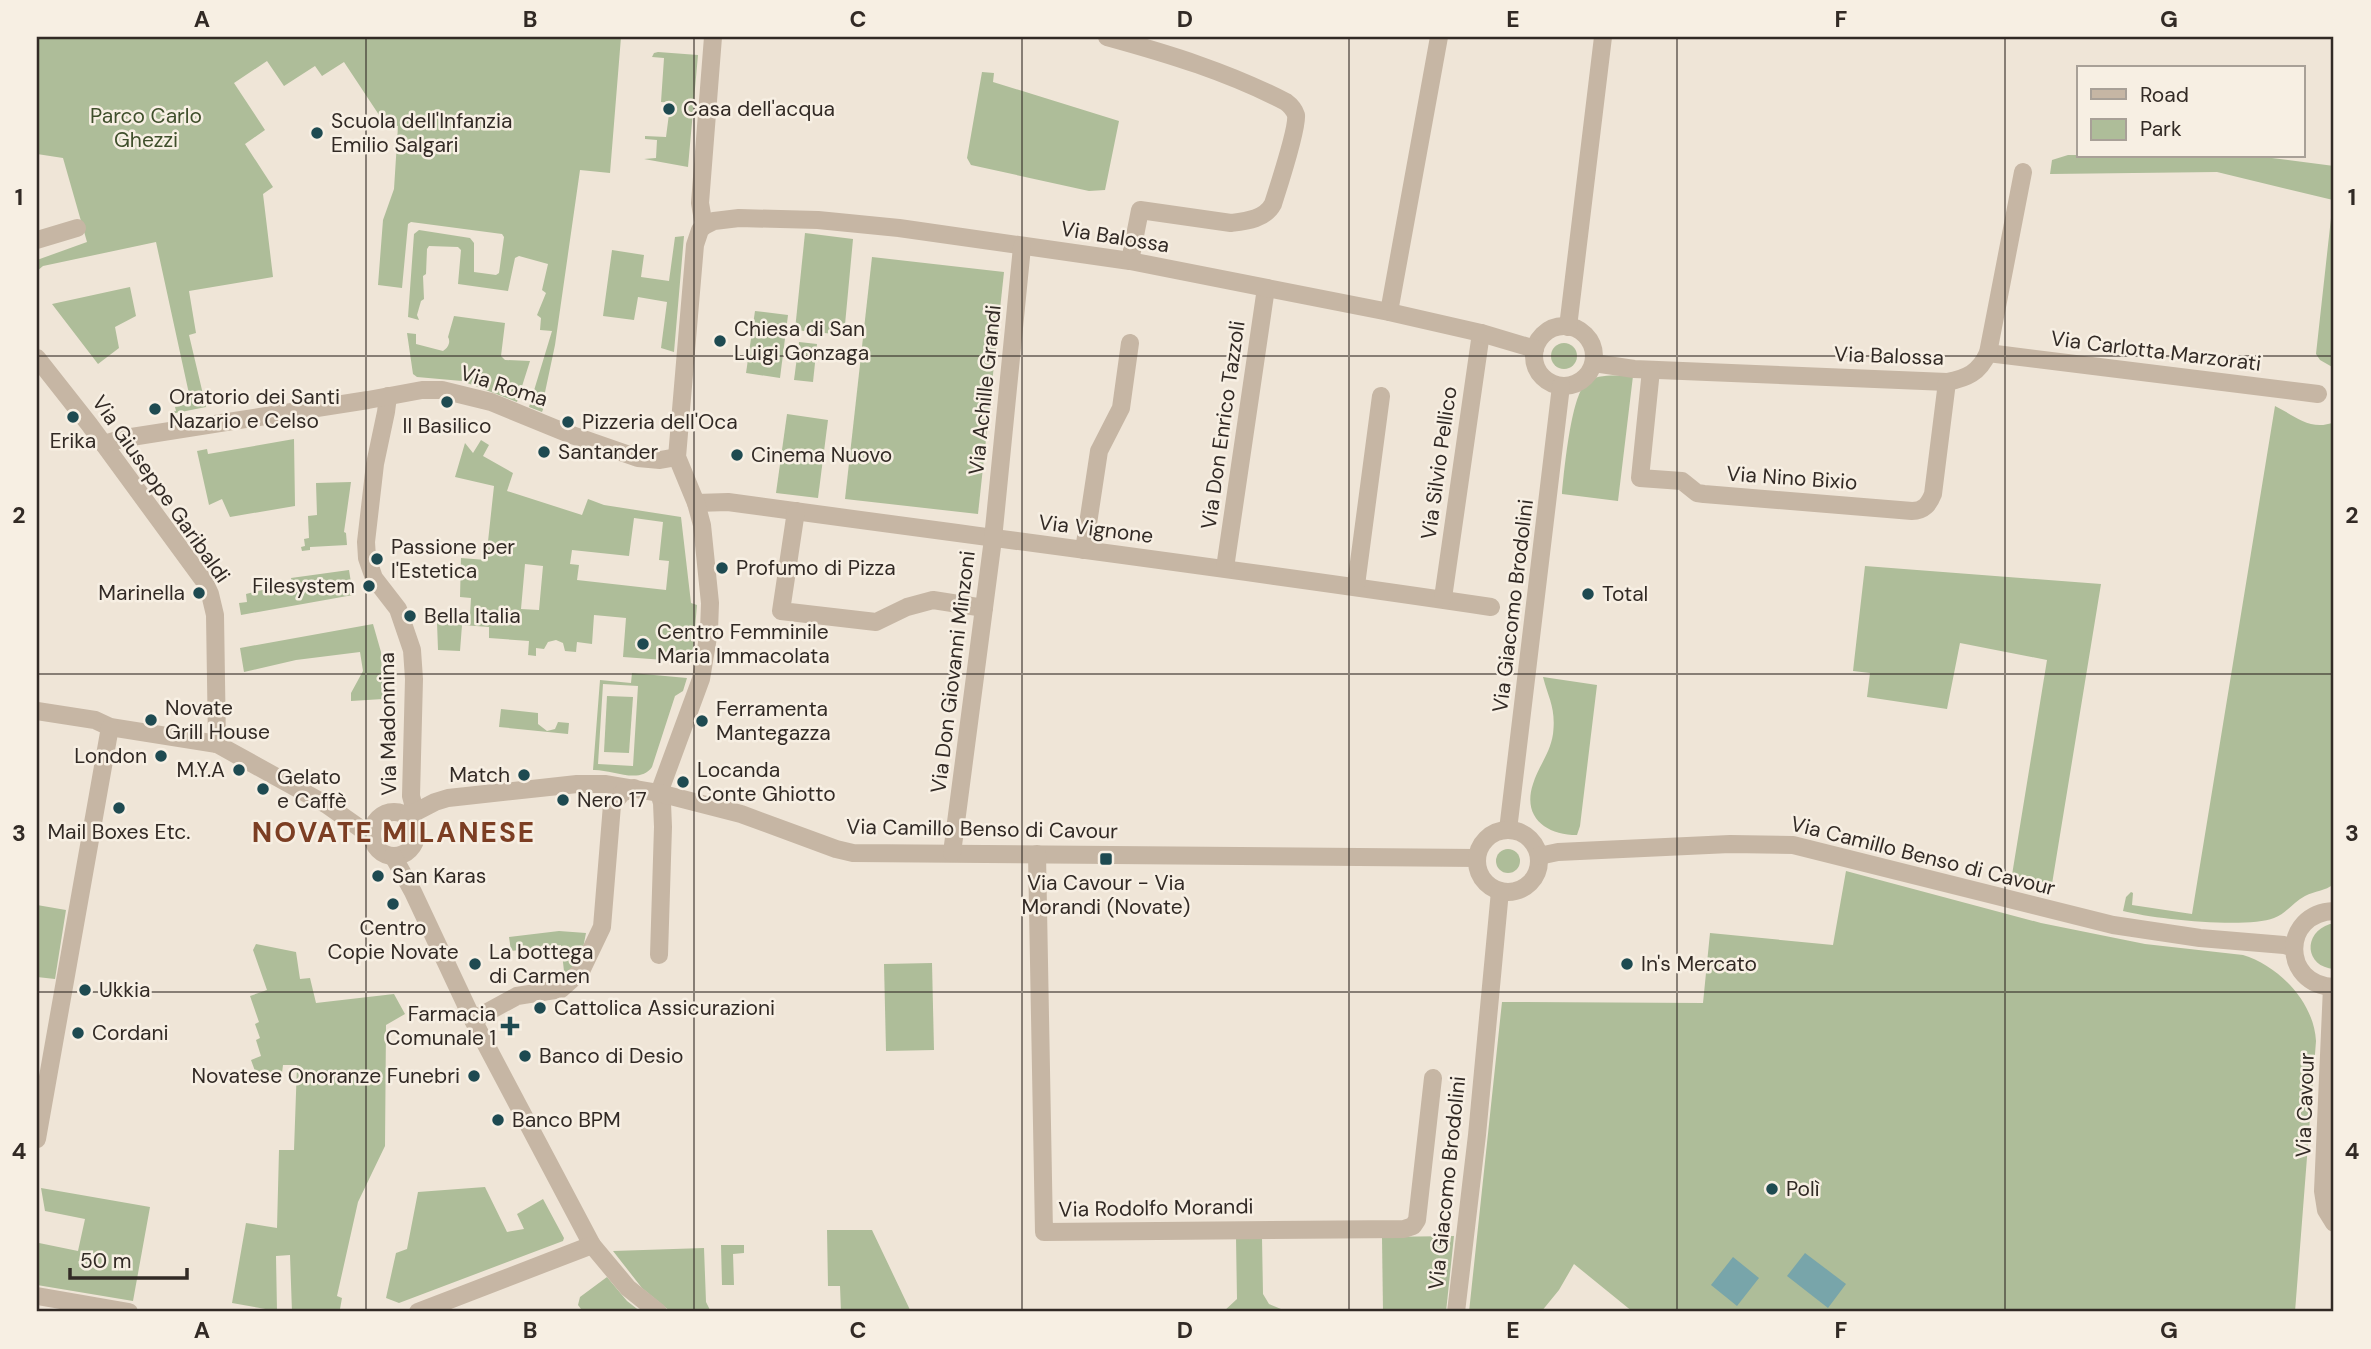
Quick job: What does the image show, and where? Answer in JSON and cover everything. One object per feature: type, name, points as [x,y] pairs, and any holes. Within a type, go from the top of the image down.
[{"type":"street","points":[[659,955],[663,815],[659,793],[701,679],[709,631],[710,603],[702,525],[677,457],[695,245],[704,226],[700,203],[701,176],[713,37]]},
{"type":"street","points":[[1107,37],[1161,51],[1232,76],[1286,102],[1296,116],[1273,204],[1266,213],[1246,222],[1231,223],[1140,210],[1130,261]]},
{"type":"street","points":[[1389,312],[1439,37]]},
{"type":"street","points":[[1568,327],[1603,37]]},
{"type":"street","points":[[1988,353],[2023,172]]},
{"type":"street","name":"Via Balossa","points":[[704,226],[714,221],[739,218],[818,220],[899,228],[1130,261],[1389,312],[1535,348]]},
{"type":"street","points":[[37,240],[77,228]]},
{"type":"street","name":"Via Achille Grandi","points":[[993,539],[1022,247]]},
{"type":"street","name":"Via Don Enrico Tazzoli","points":[[1225,568],[1266,289]]},
{"type":"street","points":[[1568,327],[1583,333],[1589,339],[1593,346],[1594,363],[1583,380],[1561,386],[1546,380],[1540,373],[1536,366],[1535,348],[1551,330],[1568,327]]},
{"type":"street","name":"Via Silvio Pellico","points":[[1443,598],[1480,333]]},
{"type":"street","points":[[1084,550],[1099,451],[1121,408],[1130,343]]},
{"type":"street","name":"Via Balossa","points":[[1594,363],[1651,370],[1947,382],[1973,374],[1988,353]]},
{"type":"street","name":"Via Carlotta Marzorati","points":[[1988,353],[2318,394]]},
{"type":"street","name":"Via Giuseppe Garibaldi","points":[[37,358],[104,444],[211,594],[215,615],[217,744]]},
{"type":"street","name":"Via Nino Bixio","points":[[1651,370],[1640,478],[1682,481],[1697,493],[1704,494],[1912,511],[1926,506],[1933,494],[1947,382]]},
{"type":"street","name":"Via Giacomo Brodolini","points":[[1508,830],[1561,386]]},
{"type":"street","name":"Via Roma","points":[[104,444],[125,438],[422,390],[442,390],[491,402],[569,434],[638,458],[660,460],[677,457]]},
{"type":"street","name":"Via Madonnina","points":[[388,396],[375,464],[366,542],[367,558],[374,578],[398,609],[412,650],[414,679],[411,813]]},
{"type":"street","points":[[1356,585],[1381,396]]},
{"type":"street","name":"Via Vignone","points":[[696,503],[729,502],[1356,585],[1490,607]]},
{"type":"street","points":[[796,511],[781,611],[876,622],[907,607],[933,600],[984,608]]},
{"type":"street","name":"Via Don Giovanni Minzoni","points":[[952,853],[993,539]]},
{"type":"street","points":[[37,711],[95,720],[110,727],[217,744],[327,805],[372,836],[379,850],[401,853],[414,844],[416,829],[411,813],[394,811],[380,816],[375,821],[372,836]]},
{"type":"street","points":[[37,1139],[110,727]]},
{"type":"street","name":"Via Camillo Benso di Cavour","points":[[411,813],[435,802],[478,793],[594,783],[659,793],[741,814],[848,852],[1477,858]]},
{"type":"street","points":[[473,1020],[517,996],[554,992],[573,981],[581,971],[600,933],[611,808],[622,793],[634,788]]},
{"type":"street","points":[[1508,830],[1525,835],[1539,856],[1537,873],[1526,887],[1509,892],[1500,891],[1485,882],[1480,875],[1477,858],[1479,850],[1488,838],[1508,830]]},
{"type":"street","name":"Via Camillo Benso di Cavour","points":[[1539,856],[1558,852],[1718,844],[1794,845],[2113,925],[2179,935],[2284,944],[2294,948]]},
{"type":"street","points":[[401,853],[413,892],[473,1020],[592,1244],[628,1288],[658,1312]]},
{"type":"street","name":"Via Rodolfo Morandi","points":[[1037,854],[1044,1232],[1404,1229],[1413,1226],[1417,1220],[1433,1078]]},
{"type":"street","name":"Via Giacomo Brodolini","points":[[1456,1312],[1477,1135],[1500,891]]},
{"type":"street","points":[[2333,987],[2308,979],[2297,965],[2294,948],[2298,931],[2304,924],[2318,914],[2334,911]]},
{"type":"street","name":"Via Cavour","points":[[2333,987],[2323,1191],[2326,1210],[2334,1223]]},
{"type":"street","points":[[418,1312],[592,1244]]},
{"type":"street","points":[[37,1296],[129,1312]]},
{"type":"green space","name":"Parco Carlo Ghezzi","points":[[37,37],[621,37],[610,173],[580,170],[555,345],[544,397],[547,399],[542,412],[529,407],[552,331],[540,330],[541,318],[537,315],[546,293],[542,290],[548,264],[519,256],[515,258],[508,291],[458,284],[461,250],[458,247],[429,246],[426,274],[423,276],[424,299],[417,315],[419,320],[408,317],[414,234],[419,230],[470,238],[474,243],[474,272],[496,275],[499,273],[504,237],[502,234],[411,222],[408,224],[402,288],[378,285],[383,220],[394,189],[398,126],[385,124],[344,62],[322,76],[315,66],[284,86],[267,61],[234,83],[265,130],[245,144],[273,187],[263,194],[273,277],[189,291],[196,333],[189,335],[206,407],[171,414],[170,412],[176,411],[175,407],[191,403],[156,242],[43,266],[37,271],[37,260],[87,242],[63,158],[37,154]]},
{"type":"green space","points":[[658,52],[698,55],[688,167],[644,159],[656,158],[657,140],[645,139],[645,136],[666,137],[669,114],[674,114],[675,103],[661,102],[664,58],[652,57]]},
{"type":"green space","points":[[982,72],[994,73],[993,82],[1119,121],[1105,190],[1089,191],[971,165],[967,158]]},
{"type":"green space","points":[[2068,155],[2077,155],[2077,158],[2272,158],[2334,166],[2334,368],[2320,360],[2316,354],[2333,200],[2217,172],[2050,174],[2052,160]]},
{"type":"green space","points":[[805,233],[853,239],[844,335],[795,330]]},
{"type":"green space","points":[[684,236],[674,352],[661,348],[667,302],[638,297],[634,320],[603,316],[612,250],[644,255],[641,277],[669,281],[675,237]]},
{"type":"green space","points":[[872,257],[1004,272],[978,514],[845,499]]},
{"type":"green space","points":[[130,287],[136,316],[115,327],[119,348],[98,364],[52,304]]},
{"type":"green space","points":[[755,311],[788,315],[780,378],[746,373]]},
{"type":"green space","points":[[454,316],[505,323],[501,356],[505,360],[530,361],[517,402],[462,381],[417,377],[413,374],[407,333],[416,334],[416,344],[443,351],[448,345]]},
{"type":"green space","points":[[799,342],[817,344],[813,382],[794,380]]},
{"type":"green space","points":[[1564,343],[1573,347],[1577,356],[1573,365],[1564,369],[1555,365],[1551,356],[1555,347]]},
{"type":"green space","points":[[1633,376],[1618,501],[1562,494],[1569,435],[1581,391],[1586,383],[1596,378]]},
{"type":"green space","points":[[2275,406],[2310,424],[2326,425],[2334,422],[2334,884],[2305,896],[2278,916],[2261,921],[2200,922],[2123,911],[2126,897],[2131,892],[2132,905],[2192,914]]},
{"type":"green space","points":[[787,414],[828,420],[818,498],[776,493]]},
{"type":"green space","points":[[294,439],[295,506],[230,517],[222,499],[209,505],[197,451],[207,449],[208,454]]},
{"type":"green space","points":[[481,440],[489,445],[483,456],[513,473],[507,491],[582,515],[588,499],[604,505],[681,517],[691,603],[697,605],[692,662],[623,657],[626,618],[594,615],[592,644],[577,642],[576,652],[565,651],[563,643],[556,640],[548,642],[544,649],[536,648],[536,656],[528,655],[529,641],[489,638],[489,627],[462,625],[460,651],[438,650],[437,622],[470,615],[471,598],[460,597],[461,558],[486,560],[494,486],[455,477],[465,443],[473,453]],"holes":[[[634,518],[663,522],[659,560],[669,561],[666,590],[577,580],[579,565],[570,564],[572,550],[629,556]],[[525,564],[543,566],[539,610],[521,609]]]},
{"type":"green space","points":[[351,482],[344,532],[347,545],[310,547],[310,550],[302,551],[301,547],[305,546],[304,539],[309,538],[308,516],[317,515],[316,483]]},
{"type":"green space","points":[[1865,566],[2101,584],[2052,884],[2012,875],[2047,660],[1960,643],[1947,709],[1867,697],[1870,673],[1853,671]]},
{"type":"green space","points":[[349,570],[353,595],[241,615],[239,603],[247,602],[246,594],[292,583],[291,578]]},
{"type":"green space","points":[[373,624],[381,652],[383,699],[351,701],[351,693],[363,671],[360,652],[296,660],[244,672],[240,648]]},
{"type":"green space","points":[[632,673],[687,678],[683,691],[675,696],[652,767],[647,772],[633,776],[593,770],[600,680],[631,683]],"holes":[[[603,684],[638,686],[633,766],[598,764]]]},
{"type":"green space","points":[[1543,677],[1597,685],[1577,835],[1547,828],[1539,822],[1531,806],[1533,784],[1549,748],[1554,725],[1553,711]]},
{"type":"green space","points":[[607,696],[633,697],[629,753],[604,752]]},
{"type":"green space","points":[[501,709],[538,713],[538,724],[547,731],[555,729],[558,722],[569,723],[568,734],[499,727]]},
{"type":"green space","points":[[1508,849],[1519,856],[1520,861],[1513,872],[1508,873],[1497,866],[1496,861],[1503,850]]},
{"type":"green space","points":[[1846,871],[2041,923],[2145,944],[2243,955],[2256,960],[2281,977],[2302,1000],[2314,1027],[2316,1041],[2295,1312],[1633,1312],[1574,1264],[1559,1290],[1541,1312],[1469,1312],[1502,1002],[1703,1003],[1710,933],[1833,945]]},
{"type":"green space","points":[[37,905],[66,910],[55,979],[37,977]]},
{"type":"green space","points":[[2334,924],[2334,969],[2317,962],[2311,949],[2315,935]]},
{"type":"green space","points":[[559,931],[586,933],[583,948],[576,951],[575,963],[557,980],[557,973],[564,971],[561,945],[511,951],[509,937]]},
{"type":"green space","points":[[256,944],[296,952],[300,979],[310,978],[316,1003],[394,994],[405,1014],[386,1025],[385,1146],[358,1202],[337,1296],[342,1298],[340,1309],[355,1312],[292,1312],[290,1255],[276,1256],[277,1311],[232,1303],[246,1223],[277,1228],[279,1150],[294,1150],[297,1065],[283,1065],[282,1073],[259,1082],[251,1060],[261,1056],[256,1040],[260,1038],[255,1024],[259,1022],[250,996],[267,990],[253,950]]},
{"type":"green space","points":[[932,963],[934,1050],[886,1051],[884,964]]},
{"type":"green space","points":[[485,1187],[507,1232],[524,1229],[517,1214],[543,1199],[564,1238],[563,1241],[399,1303],[386,1298],[396,1253],[407,1249],[418,1192]]},
{"type":"green space","points":[[41,1188],[150,1207],[133,1301],[37,1285],[39,1243],[78,1251],[85,1219],[45,1211]]},
{"type":"green space","points":[[827,1230],[872,1230],[911,1312],[841,1312],[840,1286],[828,1286]]},
{"type":"green space","points":[[1454,1236],[1446,1312],[1383,1312],[1382,1237]]},
{"type":"green space","points":[[1236,1238],[1262,1238],[1263,1294],[1269,1304],[1281,1309],[1281,1312],[1223,1312],[1237,1299]]},
{"type":"green space","points":[[721,1245],[744,1245],[744,1253],[733,1254],[734,1285],[722,1285]]},
{"type":"green space","points":[[704,1248],[706,1302],[711,1312],[671,1312],[642,1288],[613,1251]]},
{"type":"green space","points":[[607,1277],[627,1301],[641,1312],[593,1312],[581,1309],[578,1305],[580,1297]]},
{"type":"water","points":[[1805,1253],[1846,1284],[1828,1308],[1787,1276]]},
{"type":"water","points":[[1733,1257],[1759,1278],[1737,1306],[1711,1285]]},
{"type":"place","name":"Casa dell'acqua","points":[[669,109]]},
{"type":"place","name":"Scuola dell'Infanzia Emilio Salgari","points":[[317,133]]},
{"type":"place","name":"Chiesa di San Luigi Gonzaga","points":[[720,341]]},
{"type":"place","name":"Il Basilico","points":[[447,402]]},
{"type":"place","name":"Oratorio dei Santi Nazario e Celso","points":[[155,409]]},
{"type":"place","name":"Erika","points":[[73,417]]},
{"type":"place","name":"Pizzeria dell'Oca","points":[[568,422]]},
{"type":"place","name":"Santander","points":[[544,452]]},
{"type":"place","name":"Cinema Nuovo","points":[[737,455]]},
{"type":"place","name":"Passione per l'Estetica","points":[[377,559]]},
{"type":"place","name":"Profumo di Pizza","points":[[722,568]]},
{"type":"place","name":"Filesystem","points":[[369,586]]},
{"type":"place","name":"Marinella","points":[[199,593]]},
{"type":"place","name":"Total","points":[[1588,594]]},
{"type":"place","name":"Bella Italia","points":[[410,616]]},
{"type":"place","name":"Centro Femminile Maria Immacolata","points":[[643,644]]},
{"type":"place","name":"Novate Grill House","points":[[151,720]]},
{"type":"place","name":"Ferramenta Mantegazza","points":[[702,721]]},
{"type":"place","name":"London","points":[[161,756]]},
{"type":"place","name":"M.Y.A","points":[[239,770]]},
{"type":"place","name":"Match","points":[[524,775]]},
{"type":"place","name":"Locanda Conte Ghiotto","points":[[683,782]]},
{"type":"place","name":"Gelato e Caffè","points":[[263,789]]},
{"type":"place","name":"Nero 17","points":[[563,800]]},
{"type":"place","name":"Mail Boxes Etc.","points":[[119,808]]},
{"type":"place","name":"Via Cavour - Via Morandi (Novate)","points":[[1106,859]]},
{"type":"place","name":"San Karas","points":[[378,876]]},
{"type":"place","name":"Centro Copie Novate","points":[[393,904]]},
{"type":"place","name":"La bottega di Carmen","points":[[475,964]]},
{"type":"place","name":"In's Mercato","points":[[1627,964]]},
{"type":"place","name":"Ukkia","points":[[85,990]]},
{"type":"place","name":"Cattolica Assicurazioni","points":[[540,1008]]},
{"type":"place","name":"Farmacia Comunale 1","points":[[510,1026]]},
{"type":"place","name":"Cordani","points":[[78,1033]]},
{"type":"place","name":"Banco di Desio","points":[[525,1056]]},
{"type":"place","name":"Novatese Onoranze Funebri","points":[[474,1076]]},
{"type":"place","name":"Banco BPM","points":[[498,1120]]},
{"type":"place","name":"Polì","points":[[1772,1189]]},
{"type":"district","name":"NOVATE MILANESE","points":[[394,832]]}]
